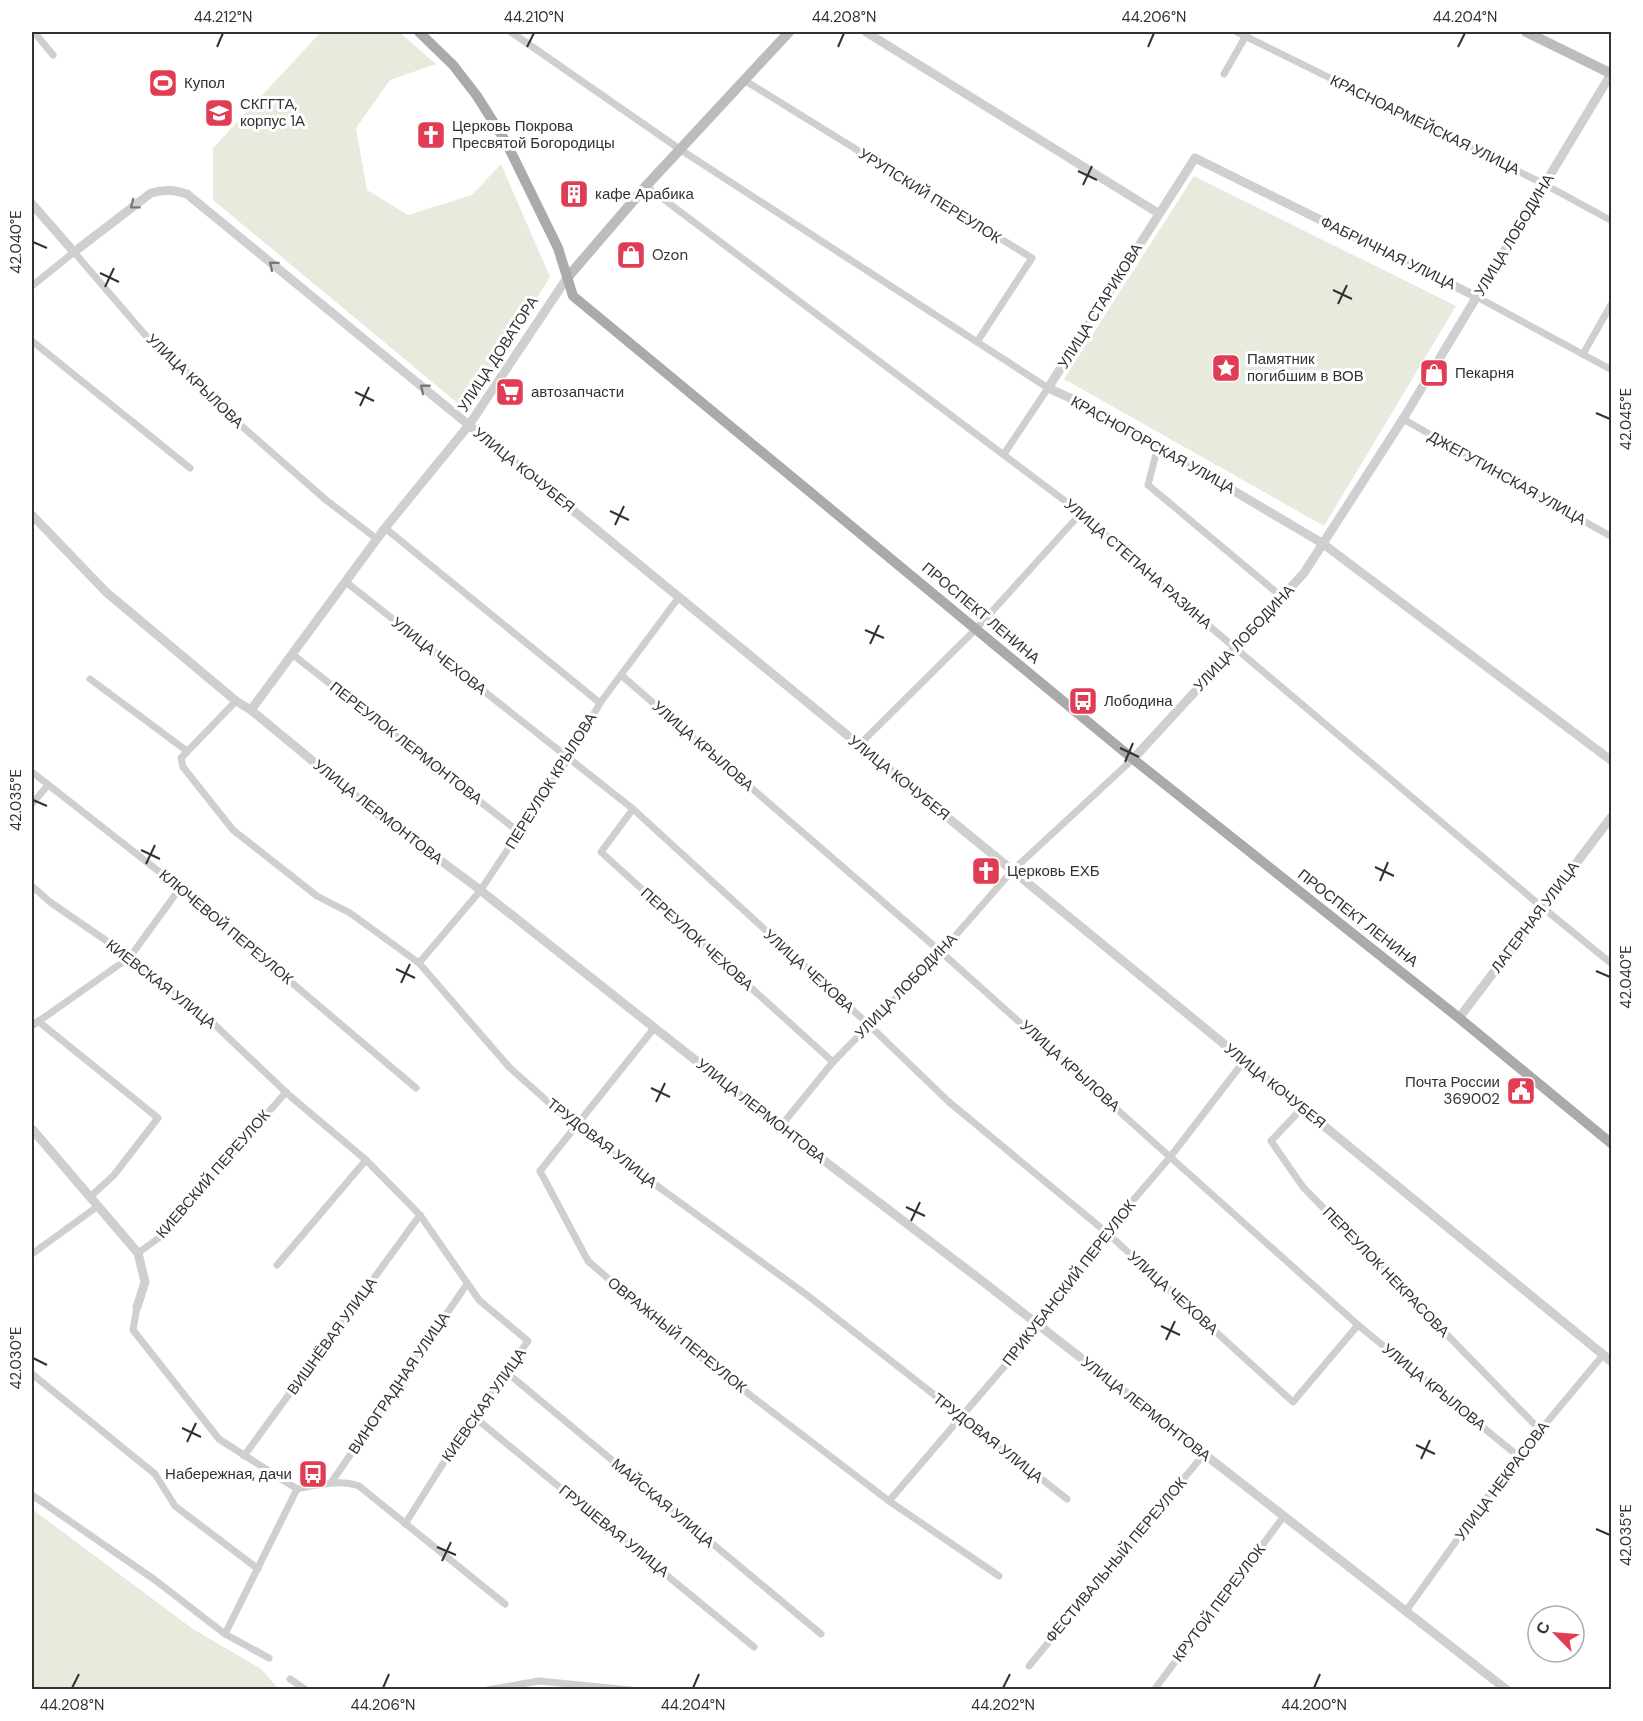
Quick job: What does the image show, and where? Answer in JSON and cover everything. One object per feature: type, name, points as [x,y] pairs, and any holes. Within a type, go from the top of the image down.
[{"type":"main road","name":"ПРОСПЕКТ ЛЕНИНА","points":[[419,32],[453,65],[506,142],[558,248],[573,296],[1133,759],[1460,1018],[1611,1144]]},
{"type":"main road","name":"УЛИЦА ДОВАТОРА","points":[[567,278],[646,186],[789,32]]},
{"type":"main road","points":[[1526,32],[1611,74]]},
{"type":"street","points":[[34,32],[53,55]]},
{"type":"street","points":[[511,32],[681,150]]},
{"type":"street","points":[[866,32],[1158,213]]},
{"type":"street","name":"КРАСНОАРМЕЙСКАЯ УЛИЦА","points":[[1237,32],[1247,34],[1611,220]]},
{"type":"street","points":[[1224,74],[1247,34]]},
{"type":"street","name":"УЛИЦА ЛОБОДИНА","points":[[780,1127],[833,1062],[941,952],[1012,871],[1133,759],[1304,573],[1403,420],[1611,74]]},
{"type":"street","name":"УРУПСКИЙ ПЕРЕУЛОК","points":[[744,80],[1032,258],[977,342]]},
{"type":"street","name":"КРАСНОГОРСКАЯ УЛИЦА","points":[[681,150],[1048,388],[1077,401],[1158,446],[1322,543],[1611,761]]},
{"type":"street","name":"УЛИЦА СТАРИКОВА","points":[[1004,454],[1195,158]]},
{"type":"street","name":"ФАБРИЧНАЯ УЛИЦА","points":[[1195,158],[1477,297],[1611,370]]},
{"type":"street","name":"УЛИЦА СТЕПАНА РАЗИНА","points":[[646,186],[1081,513],[1235,648],[1611,964]]},
{"type":"street","name":"УЛИЦА КОЧУБЕЯ","points":[[74,252],[136,202],[151,193],[163,189],[188,194],[1611,1362]]},
{"type":"street","name":"УЛИЦА КРЫЛОВА","points":[[32,204],[147,337],[174,359],[229,415],[333,506],[377,540]]},
{"type":"street","points":[[32,286],[74,252]]},
{"type":"street","name":"УЛИЦА ДОВАТОРА","points":[[251,710],[385,528],[469,425],[567,278]]},
{"type":"street","points":[[1583,354],[1611,303]]},
{"type":"street","points":[[32,341],[190,468]]},
{"type":"street","name":"ДЖЕГУТИНСКАЯ УЛИЦА","points":[[1403,420],[1611,537]]},
{"type":"street","points":[[1158,446],[1148,485],[1282,597]]},
{"type":"street","points":[[859,745],[976,628],[1081,513]]},
{"type":"street","name":"УЛИЦА ЛЕРМОНТОВА","points":[[32,515],[106,592],[236,701],[251,710],[372,810],[480,891],[780,1127],[1507,1689]]},
{"type":"street","points":[[385,528],[600,703]]},
{"type":"street","name":"УЛИЦА ЧЕХОВА","points":[[346,582],[633,808],[868,1024],[949,1102],[1106,1232],[1293,1402],[1358,1325]]},
{"type":"street","name":"ПЕРЕУЛОК КРЫЛОВА","points":[[419,963],[480,891],[569,758],[600,703],[679,597]]},
{"type":"street","name":"ПЕРЕУЛОК ЛЕРМОНТОВА","points":[[292,654],[519,832]]},
{"type":"street","name":"УЛИЦА КРЫЛОВА","points":[[621,675],[941,952],[1358,1325],[1518,1456]]},
{"type":"street","points":[[90,679],[187,751],[236,701]]},
{"type":"street","name":"ТРУДОВАЯ УЛИЦА","points":[[187,751],[181,758],[183,768],[233,830],[318,896],[350,913],[419,963],[509,1066],[575,1126],[807,1295],[1067,1499]]},
{"type":"street","name":"КЛЮЧЕВОЙ ПЕРЕУЛОК","points":[[32,772],[180,888],[416,1088]]},
{"type":"street","points":[[32,804],[48,784]]},
{"type":"street","name":"ПЕРЕУЛОК ЧЕХОВА","points":[[633,808],[601,852],[833,1062]]},
{"type":"street","name":"ЛАГЕРНАЯ УЛИЦА","points":[[1460,1018],[1611,816]]},
{"type":"street","name":"КИЕВСКАЯ УЛИЦА","points":[[32,886],[50,902],[130,957],[196,1007],[286,1092],[366,1160],[420,1215],[479,1300],[528,1341],[473,1416],[405,1524]]},
{"type":"street","points":[[32,1026],[130,957],[180,888]]},
{"type":"street","points":[[39,1021],[158,1118],[114,1175],[90,1197]]},
{"type":"street","name":"ОВРАЖНЫЙ ПЕРЕУЛОК","points":[[655,1027],[540,1171],[588,1262],[686,1347],[889,1502],[999,1576]]},
{"type":"street","name":"ПРИКУБАНСКИЙ ПЕРЕУЛОК","points":[[889,1502],[1039,1326],[1106,1232],[1171,1156],[1244,1061]]},
{"type":"street","name":"КИЕВСКИЙ ПЕРЕУЛОК","points":[[138,1253],[160,1237],[286,1092]]},
{"type":"street","name":"ПЕРЕУЛОК НЕКРАСОВА","points":[[1302,1108],[1271,1141],[1303,1187],[1540,1430]]},
{"type":"street","points":[[32,1128],[138,1253],[146,1282],[137,1307],[133,1330],[219,1439],[297,1489],[331,1483],[350,1483],[358,1486],[506,1604]]},
{"type":"street","points":[[277,1265],[366,1160]]},
{"type":"street","points":[[32,1254],[98,1206]]},
{"type":"street","name":"ВИШНЁВАЯ УЛИЦА","points":[[244,1456],[420,1215]]},
{"type":"street","name":"ВИНОГРАДНАЯ УЛИЦА","points":[[331,1483],[467,1284]]},
{"type":"street","name":"УЛИЦА НЕКРАСОВА","points":[[1406,1611],[1518,1456],[1603,1355]]},
{"type":"street","name":"МАЙСКАЯ УЛИЦА","points":[[506,1371],[822,1635]]},
{"type":"street","points":[[32,1374],[155,1474],[176,1506],[258,1569]]},
{"type":"street","name":"ГРУШЕВАЯ УЛИЦА","points":[[473,1416],[754,1647]]},
{"type":"street","name":"ФЕСТИВАЛЬНЫЙ ПЕРЕУЛОК","points":[[1029,1666],[1204,1454]]},
{"type":"street","points":[[225,1634],[297,1489]]},
{"type":"street","points":[[32,1496],[154,1580],[225,1634],[269,1658]]},
{"type":"street","name":"КРУТОЙ ПЕРЕУЛОК","points":[[1154,1689],[1284,1516]]},
{"type":"street","points":[[300,1689],[290,1679],[306,1689]]},
{"type":"street","points":[[487,1689],[539,1681],[630,1689]]},
{"type":"shaded area","points":[[321,32],[399,32],[436,64],[390,80],[356,128],[367,190],[408,215],[472,195],[501,164],[550,277],[467,411],[213,200],[213,148]]},
{"type":"shaded area","points":[[1194,176],[1456,306],[1324,526],[1064,379]]},
{"type":"shaded area","points":[[32,1509],[193,1629],[261,1669],[279,1689],[32,1689]]},
{"type":"place","name":"Купол","points":[[163,83]]},
{"type":"place","name":"СКГГТА, корпус 1А","points":[[219,113]]},
{"type":"place","name":"Церковь Покрова Пресвятой Богородицы","points":[[431,135]]},
{"type":"place","name":"кафе Арабика","points":[[574,194]]},
{"type":"place","name":"Ozon","points":[[631,255]]},
{"type":"place","name":"Памятник погибшим в ВОВ","points":[[1226,368]]},
{"type":"place","name":"Пекарня","points":[[1434,373]]},
{"type":"place","name":"автозапчасти","points":[[510,392]]},
{"type":"place","name":"Лободина","points":[[1083,701]]},
{"type":"place","name":"Церковь ЕХБ","points":[[986,871]]},
{"type":"place","name":"Почта России 369002","points":[[1521,1091]]},
{"type":"place","name":"Набережная, дачи","points":[[313,1474]]}]
